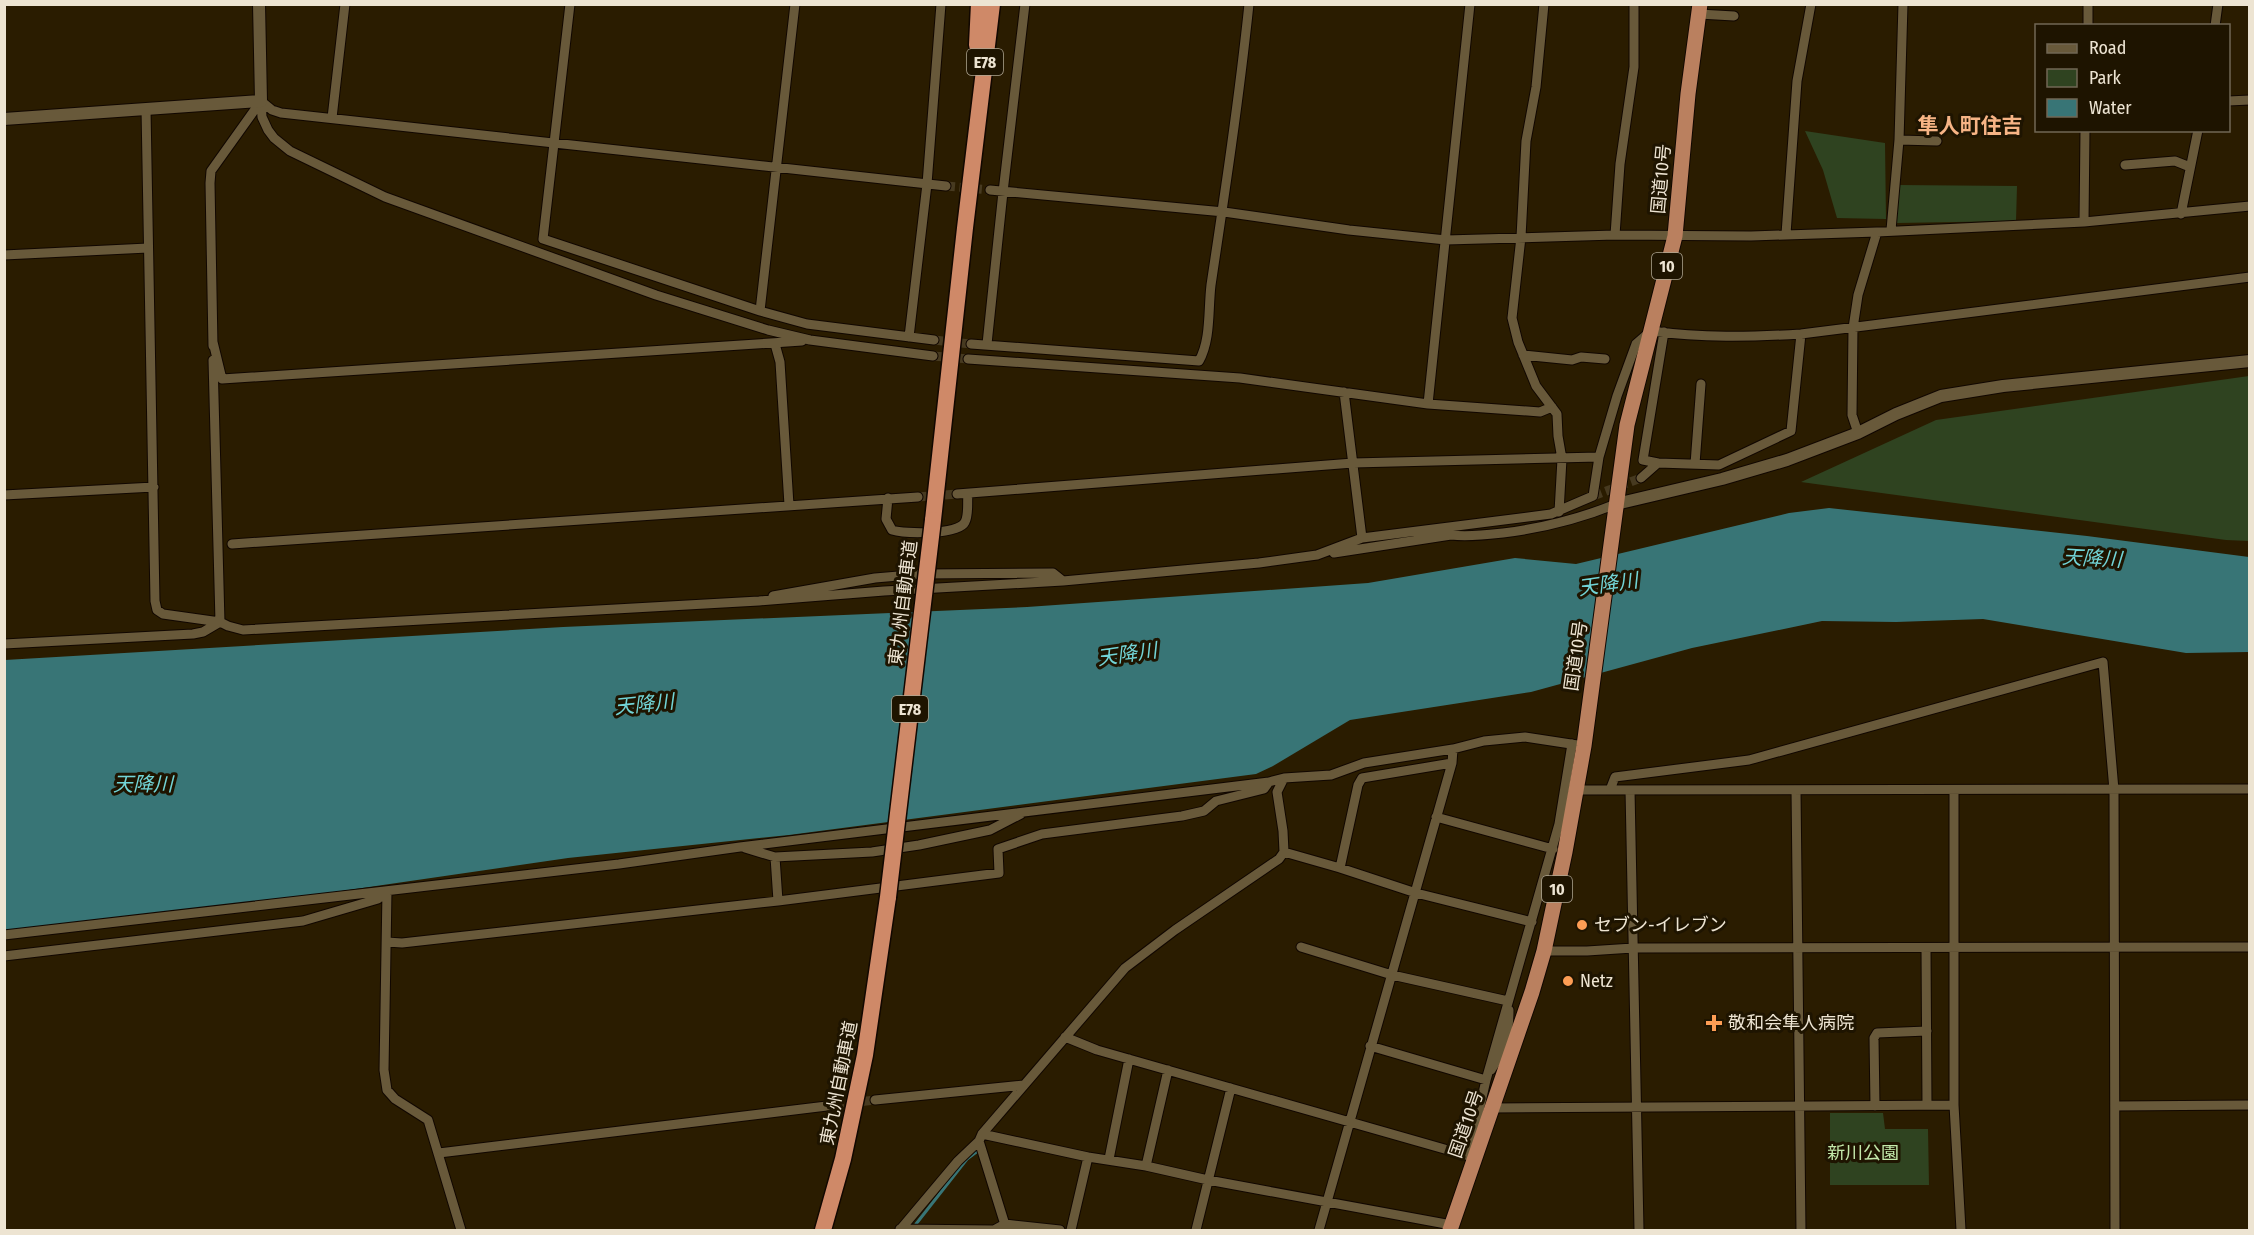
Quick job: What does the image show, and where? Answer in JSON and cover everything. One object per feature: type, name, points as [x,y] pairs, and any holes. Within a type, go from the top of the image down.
[{"type":"highway","points":[[965,228],[979,4]]},
{"type":"highway","name":"東九州自動車道","points":[[977,119],[986,4]]},
{"type":"highway","name":"東九州自動車道","points":[[823,1230],[843,1158],[865,1055],[888,897],[992,4]]},
{"type":"highway","name":"国道10号","points":[[1447,1228],[1492,1108],[1510,1043],[1544,951],[1578,790],[1581,740],[1628,425],[1658,332],[1675,236],[1688,94],[1699,9]]},
{"type":"street","points":[[259,4],[262,117],[274,138],[290,152],[385,197],[656,295],[768,330],[810,340],[933,356]]},
{"type":"street","points":[[332,118],[345,4]]},
{"type":"street","points":[[570,4],[543,239],[760,311],[807,324],[934,340]]},
{"type":"street","points":[[760,311],[795,4]]},
{"type":"street","points":[[909,337],[927,184],[941,4]]},
{"type":"street","points":[[987,344],[1025,4]]},
{"type":"street","points":[[1249,4],[1224,212],[1211,287],[1204,352],[1199,361],[987,344],[972,344],[970,359],[1240,378],[1428,404],[1540,412],[1552,406]]},
{"type":"street","points":[[1428,404],[1470,4]]},
{"type":"street","points":[[1544,4],[1536,87],[1526,141],[1521,237],[1512,318],[1523,356],[1536,386],[1557,414],[1562,459],[1559,512]]},
{"type":"street","points":[[1615,235],[1620,164],[1634,67],[1634,4]]},
{"type":"street","points":[[1786,234],[1797,81],[1811,4]]},
{"type":"street","points":[[1891,230],[1899,140],[1903,4]]},
{"type":"street","points":[[2088,4],[2088,24]]},
{"type":"street","points":[[2215,24],[2218,4]]},
{"type":"street","points":[[1699,9],[1734,16]]},
{"type":"street","points":[[2230,101],[2250,100]]},
{"type":"street","points":[[220,622],[210,183],[211,171],[261,101]]},
{"type":"street","points":[[4,119],[261,101],[272,110],[281,113],[946,186]]},
{"type":"street","points":[[146,109],[155,601],[157,610],[163,614],[220,622],[235,628],[257,630],[1063,581],[1247,565],[1372,549],[1451,535],[1466,537],[1551,525],[1577,519],[1616,504],[1722,479],[1818,449],[1941,396],[1965,391],[2250,362]]},
{"type":"street","points":[[2084,222],[2085,132]]},
{"type":"street","points":[[2181,213],[2198,132]]},
{"type":"street","points":[[1899,140],[1937,141]]},
{"type":"street","points":[[2125,165],[2175,161],[2190,167]]},
{"type":"street","points":[[990,190],[1224,212],[1349,230],[1446,240],[1615,235],[1877,232],[2084,222],[2250,206]]},
{"type":"street","points":[[1858,433],[1852,414],[1853,328],[1858,295],[1877,232]]},
{"type":"street","points":[[4,255],[148,248]]},
{"type":"street","points":[[1317,555],[1362,538],[1559,512],[1593,496],[1599,457],[1636,344],[1658,332],[1734,338],[1801,334],[2250,277]]},
{"type":"street","points":[[1658,332],[1643,460],[1658,463],[1719,465],[1791,431],[1801,334]]},
{"type":"street","points":[[213,342],[222,379],[810,340]]},
{"type":"street","points":[[775,344],[780,362],[789,505]]},
{"type":"street","points":[[1523,356],[1572,360],[1581,357],[1605,359]]},
{"type":"street","points":[[1695,464],[1701,384]]},
{"type":"street","points":[[1344,392],[1362,538]]},
{"type":"street","points":[[957,494],[1353,463],[1599,457]]},
{"type":"street","points":[[1641,478],[1658,463]]},
{"type":"street","points":[[1719,465],[1722,479]]},
{"type":"street","points":[[4,495],[154,487]]},
{"type":"street","points":[[888,498],[886,519],[892,530],[901,533],[927,532],[955,530],[963,525],[967,517],[968,494]]},
{"type":"street","points":[[232,543],[918,496]]},
{"type":"street","points":[[1523,518],[1551,525]]},
{"type":"street","points":[[759,601],[782,593],[922,573],[1053,573],[1063,581]]},
{"type":"street","points":[[4,644],[194,634],[203,632],[220,622]]},
{"type":"street","points":[[1610,790],[1615,777],[1749,760],[2103,662],[2114,790],[2115,1230]]},
{"type":"street","points":[[4,935],[619,864],[1029,810],[1269,782],[1284,778],[1331,775],[1364,763],[1453,749],[1484,741],[1525,737],[1581,740],[1486,1080],[1469,1155],[1447,1228],[1146,1166],[980,1138]]},
{"type":"street","points":[[1319,1230],[1370,1046],[1416,893],[1452,763],[1453,749]]},
{"type":"street","points":[[1340,868],[1358,785],[1362,778],[1452,763]]},
{"type":"street","points":[[900,1230],[1125,968],[1175,930],[1279,858],[1284,852],[1277,792],[1284,778]]},
{"type":"street","points":[[387,942],[402,943],[778,901],[999,873],[998,849],[1042,834],[1182,816],[1204,811],[1216,801],[1264,789],[1269,782]]},
{"type":"street","points":[[1578,790],[2250,789]]},
{"type":"street","points":[[1630,790],[1639,1230]]},
{"type":"street","points":[[1796,790],[1801,1230]]},
{"type":"street","points":[[1954,790],[1954,1105],[1961,1230]]},
{"type":"street","points":[[740,847],[776,857],[872,852],[990,830],[1029,810]]},
{"type":"street","points":[[1436,817],[1552,849]]},
{"type":"street","points":[[1284,852],[1416,893],[1532,922]]},
{"type":"street","points":[[776,857],[778,901]]},
{"type":"street","points":[[387,891],[384,1070],[387,1090],[395,1099],[428,1120],[462,1230]]},
{"type":"street","points":[[4,956],[303,921],[378,899],[387,891]]},
{"type":"street","points":[[1301,947],[1392,975],[1508,1001]]},
{"type":"street","points":[[1544,951],[1633,948],[2250,947]]},
{"type":"street","points":[[1926,948],[1927,1106]]},
{"type":"street","points":[[1486,1080],[1510,1043],[1508,1001]]},
{"type":"street","points":[[1875,1106],[1874,1038],[1877,1033],[1926,1031]]},
{"type":"street","points":[[1065,1037],[1097,1050],[1469,1155]]},
{"type":"street","points":[[1370,1046],[1486,1080]]},
{"type":"street","points":[[1108,1159],[1129,1059]]},
{"type":"street","points":[[1146,1166],[1168,1070]]},
{"type":"street","points":[[875,1100],[1024,1085]]},
{"type":"street","points":[[1196,1230],[1231,1088]]},
{"type":"street","points":[[439,1153],[835,1105]]},
{"type":"street","points":[[1492,1108],[1954,1105]]},
{"type":"street","points":[[2115,1106],[2250,1105]]},
{"type":"street","points":[[980,1138],[1006,1227]]},
{"type":"street","points":[[1071,1230],[1088,1157]]},
{"type":"street","points":[[900,1230],[994,1230],[1006,1227],[1060,1230]]},
{"type":"green space","points":[[1805,131],[1885,143],[1886,219],[1837,218],[1823,170]]},
{"type":"green space","points":[[1897,185],[2017,186],[2016,221],[1897,223]]},
{"type":"green space","points":[[2249,376],[2249,541],[2226,540],[1801,482],[1936,420]]},
{"type":"green space","name":"新川公園","points":[[1830,1113],[1883,1113],[1885,1129],[1928,1129],[1929,1185],[1830,1185]]},
{"type":"water","name":"天降川","points":[[1829,508],[2087,536],[2249,557],[2249,652],[2186,653],[1983,619],[1896,622],[1822,621],[1692,648],[1531,692],[1350,720],[1256,774],[789,835],[568,858],[238,906],[5,932],[5,660],[563,627],[1027,607],[1368,583],[1515,558],[1576,564],[1789,513]]},
{"type":"waterway","points":[[916,1224],[967,1159],[979,1150]]},
{"type":"tunnel","points":[[946,186],[990,190]]},
{"type":"tunnel","points":[[934,340],[971,344]]},
{"type":"tunnel","points":[[933,356],[968,359]]},
{"type":"tunnel","points":[[1593,496],[1641,478]]},
{"type":"tunnel","points":[[918,497],[957,494]]},
{"type":"tunnel","points":[[835,1105],[875,1100]]},
{"type":"place","name":"セブン-イレブン","points":[[1582,925]]},
{"type":"place","name":"Netz","points":[[1568,981]]},
{"type":"place","name":"敬和会隼人病院","points":[[1714,1023]]},
{"type":"district","name":"隼人町住吉","points":[[1970,126]]}]
